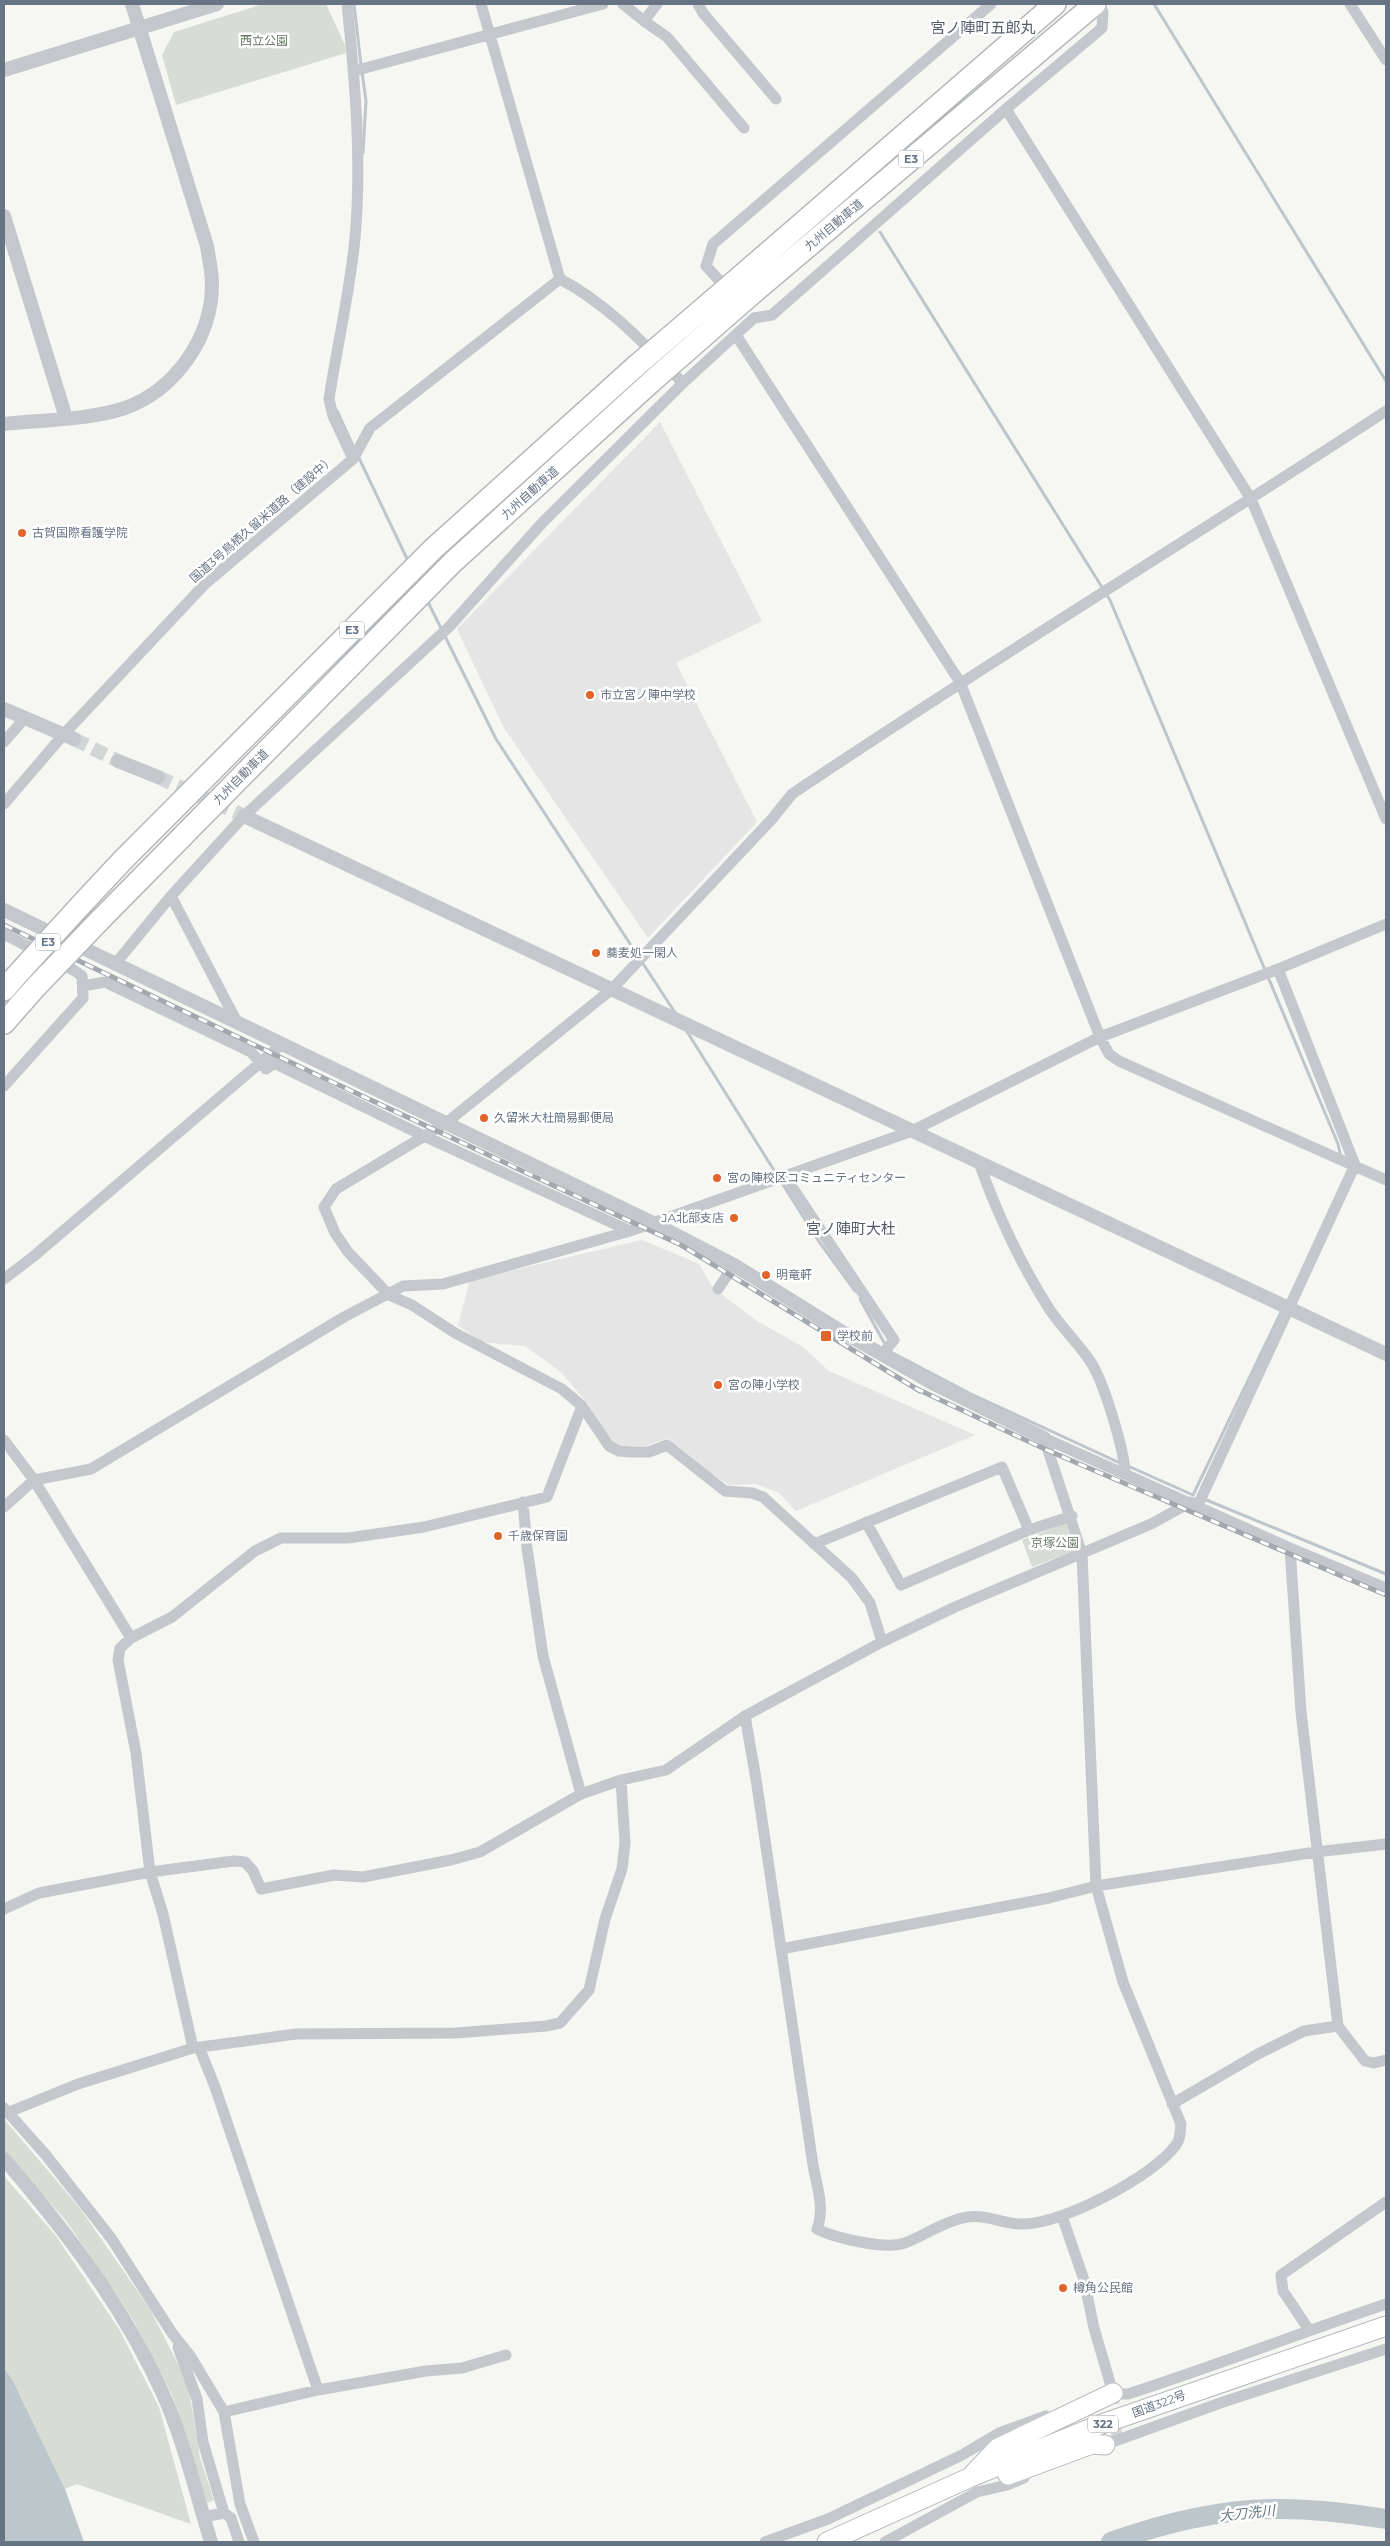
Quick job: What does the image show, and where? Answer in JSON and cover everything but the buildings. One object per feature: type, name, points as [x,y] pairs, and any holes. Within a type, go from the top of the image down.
[{"type":"highway","name":"九州自動車道","points":[[4,1023],[98,922],[453,562],[651,382],[748,284],[1053,5]]},
{"type":"highway","name":"九州自動車道","points":[[10,984],[122,861],[433,549],[636,366],[748,284],[1068,26],[1099,6]]},
{"type":"highway","name":"国道322号","points":[[827,2542],[970,2477],[1152,2406],[1386,2326]]},
{"type":"highway","points":[[970,2477],[998,2448],[1113,2393]]},
{"type":"highway","points":[[970,2477],[987,2480],[1002,2477],[1092,2444],[1105,2445]]},
{"type":"street","points":[[4,424],[66,418],[125,408],[156,391],[180,368],[196,345],[208,316],[212,284],[207,246],[132,4]]},
{"type":"street","points":[[4,70],[217,4]]},
{"type":"street","points":[[347,4],[354,71],[358,182],[355,240],[329,399],[333,416],[353,459]]},
{"type":"street","points":[[481,4],[560,279],[585,292],[632,331],[683,383]]},
{"type":"street","points":[[354,71],[489,33],[603,4]]},
{"type":"street","points":[[623,4],[667,37],[744,128]]},
{"type":"street","points":[[644,21],[657,4]]},
{"type":"street","points":[[698,4],[703,13],[776,98]]},
{"type":"street","points":[[754,318],[706,266],[713,244],[991,4]]},
{"type":"street","points":[[116,963],[170,896],[244,816],[449,626],[543,522],[683,383],[754,318],[772,314],[1006,109],[1102,28],[1099,6],[1113,4]]},
{"type":"street","points":[[1350,4],[1386,60]]},
{"type":"street","points":[[1006,109],[1251,499],[1386,819]]},
{"type":"street","points":[[4,216],[66,418]]},
{"type":"street","name":"国道3号鳥栖久留米道路（建設中）","points":[[4,804],[69,737],[205,584],[353,459],[370,428],[560,279]]},
{"type":"street","points":[[736,335],[960,682],[1100,1037],[1109,1054],[1119,1061],[1386,1180]]},
{"type":"street","points":[[882,1642],[870,1603],[852,1578],[832,1557],[814,1544],[763,1497],[752,1493],[725,1491],[667,1446],[649,1452],[632,1452],[619,1451],[609,1446],[582,1406],[555,1386],[455,1333],[412,1306],[389,1295],[348,1252],[335,1233],[324,1208],[336,1189],[446,1123],[612,989],[792,794],[960,682],[1251,499],[1386,411]]},
{"type":"street","points":[[4,709],[69,737]]},
{"type":"street","points":[[4,742],[25,718]]},
{"type":"street","points":[[118,761],[158,777]]},
{"type":"street","points":[[244,816],[1386,1354]]},
{"type":"street","points":[[170,896],[238,1024]]},
{"type":"street","points":[[4,910],[651,1222],[734,1265],[934,1384],[1044,1438],[1125,1472],[1290,1548],[1386,1588]]},
{"type":"street","points":[[4,1507],[34,1480],[91,1469],[344,1317],[403,1286],[443,1284],[630,1231],[912,1131],[1100,1037],[1278,969],[1386,924]]},
{"type":"street","points":[[4,934],[75,971],[82,976],[83,986],[83,998],[4,1086]]},
{"type":"street","points":[[4,1909],[39,1893],[150,1872],[234,1861],[245,1862],[253,1871],[261,1889],[334,1876],[363,1877],[451,1860],[480,1852],[581,1794],[621,1780],[666,1770],[745,1716],[882,1642],[955,1607],[1082,1554],[1194,1504],[1289,1308],[1355,1165],[1278,969]]},
{"type":"street","points":[[83,986],[105,982],[251,1052],[266,1069],[274,1063],[424,1136],[630,1231]]},
{"type":"street","points":[[4,1279],[34,1256],[281,1045]]},
{"type":"street","points":[[979,1163],[992,1199],[1039,1292],[1051,1312],[1095,1369],[1124,1454],[1125,1472]]},
{"type":"street","points":[[784,1175],[894,1340],[882,1354]]},
{"type":"street","points":[[718,1289],[734,1265]]},
{"type":"street","points":[[318,2390],[215,2087],[196,2048],[163,1914],[150,1872],[136,1753],[118,1660],[120,1648],[131,1638],[172,1617],[255,1552],[281,1538],[348,1538],[424,1527],[547,1497],[582,1406]]},
{"type":"street","points":[[745,1716],[812,2165],[821,2202],[822,2217],[817,2228],[825,2233],[866,2242],[891,2245],[903,2244],[966,2217],[981,2216],[1023,2224],[1062,2216],[1132,2182],[1170,2152],[1180,2138],[1181,2124],[1123,1982],[1096,1886],[1082,1554],[1072,1516],[1044,1438]]},
{"type":"street","points":[[4,1440],[34,1480],[131,1638]]},
{"type":"street","points":[[814,1544],[1002,1467],[1030,1530]]},
{"type":"street","points":[[523,1502],[527,1548],[543,1656],[581,1794]]},
{"type":"street","points":[[866,1522],[901,1585],[1030,1530],[1072,1516]]},
{"type":"street","points":[[1290,1548],[1301,1712],[1338,2026],[1364,2061],[1374,2063],[1386,2061]]},
{"type":"street","points":[[254,2542],[240,2504],[224,2412],[191,2357],[172,2333],[111,2238],[45,2154],[6,2110],[78,2084],[196,2048],[296,2034],[456,2033],[546,2026],[560,2023],[588,1990],[605,1920],[622,1869],[625,1842],[621,1780]]},
{"type":"street","points":[[781,1949],[1050,1898],[1096,1886],[1316,1852],[1386,1844]]},
{"type":"street","points":[[1172,2104],[1258,2054],[1304,2031],[1338,2026]]},
{"type":"street","points":[[4,2159],[62,2230],[99,2280],[144,2353],[164,2396],[211,2542]]},
{"type":"street","points":[[1309,2330],[1283,2291],[1281,2275],[1386,2202]]},
{"type":"street","points":[[1062,2216],[1084,2280],[1094,2328],[1113,2393]]},
{"type":"street","points":[[768,2542],[828,2519],[962,2455],[999,2433],[1113,2393],[1128,2394],[1241,2357],[1309,2330],[1386,2304]]},
{"type":"street","points":[[172,2333],[197,2399],[203,2442],[224,2514]]},
{"type":"street","points":[[885,2542],[977,2492],[1008,2485],[1105,2445],[1232,2399],[1386,2349]]},
{"type":"street","points":[[224,2412],[318,2390],[426,2371],[462,2368],[506,2355]]},
{"type":"street","points":[[204,2517],[224,2514],[231,2518],[239,2542]]},
{"type":"shaded area","name":"市立宮ノ陣中学校","points":[[660,422],[762,621],[676,663],[757,822],[648,938],[504,728],[457,629]]},
{"type":"shaded area","name":"宮の陣小学校","points":[[642,1240],[699,1264],[713,1288],[757,1321],[803,1347],[829,1371],[975,1435],[796,1511],[779,1493],[756,1484],[729,1485],[707,1470],[668,1438],[645,1446],[623,1446],[612,1442],[588,1404],[561,1372],[525,1346],[481,1342],[458,1325],[470,1280]]},
{"type":"shaded area","points":[[4,2368],[12,2379],[65,2489],[84,2542],[4,2542]]},
{"type":"green space","name":"西立公園","points":[[263,4],[326,4],[345,45],[346,53],[176,105],[162,55],[174,32]]},
{"type":"green space","name":"京塚公園","points":[[1066,1523],[1074,1551],[1032,1567],[1022,1540]]},
{"type":"green space","points":[[4,2119],[79,2207],[150,2309],[188,2384],[200,2458],[214,2500],[207,2503],[172,2395],[132,2318],[67,2222],[4,2151]]},
{"type":"green space","points":[[4,2176],[56,2236],[119,2329],[159,2407],[191,2524],[77,2484],[65,2489],[12,2379],[4,2368]]},
{"type":"waterway","points":[[354,4],[361,65]]},
{"type":"waterway","points":[[1154,4],[1386,381]]},
{"type":"waterway","points":[[362,72],[366,101],[363,153]]},
{"type":"waterway","points":[[880,232],[1110,600],[1338,1144],[1341,1157]]},
{"type":"waterway","points":[[337,411],[354,448]]},
{"type":"waterway","points":[[358,456],[409,563]]},
{"type":"waterway","points":[[427,600],[496,739],[676,1014]]},
{"type":"waterway","points":[[686,1030],[777,1175]]},
{"type":"waterway","points":[[780,1180],[818,1240],[855,1291]]},
{"type":"waterway","points":[[860,1299],[886,1346]]},
{"type":"waterway","points":[[1128,1466],[1193,1495],[1282,1310]]},
{"type":"waterway","points":[[889,1351],[971,1394],[1120,1463]]},
{"type":"waterway","points":[[1204,1499],[1386,1574]]},
{"type":"waterway","name":"大刀洗川","points":[[1111,2542],[1150,2529],[1190,2519],[1252,2510],[1315,2510],[1386,2519]]},
{"type":"tunnel","points":[[74,739],[118,761]]},
{"type":"tunnel","points":[[158,777],[244,816]]},
{"type":"tunnel","points":[[1113,2393],[1117,2440]]},
{"type":"railway","points":[[4,925],[313,1073],[681,1245],[920,1391]]},
{"type":"railway","points":[[915,1388],[1049,1451],[1386,1595]]},
{"type":"place","name":"古賀国際看護学院","points":[[22,533]]},
{"type":"place","name":"市立宮ノ陣中学校","points":[[590,695]]},
{"type":"place","name":"蕎麦処一閑人","points":[[596,953]]},
{"type":"place","name":"久留米大杜簡易郵便局","points":[[484,1118]]},
{"type":"place","name":"宮の陣校区コミュニティセンター","points":[[717,1178]]},
{"type":"place","name":"JA北部支店","points":[[734,1218]]},
{"type":"place","name":"明竜軒","points":[[766,1275]]},
{"type":"place","name":"学校前","points":[[826,1336]]},
{"type":"place","name":"宮の陣小学校","points":[[718,1385]]},
{"type":"place","name":"千歳保育園","points":[[498,1536]]},
{"type":"place","name":"樽角公民館","points":[[1063,2288]]},
{"type":"district","name":"宮ノ陣町五郎丸","points":[[983,28]]},
{"type":"district","name":"宮ノ陣町大杜","points":[[851,1229]]}]
